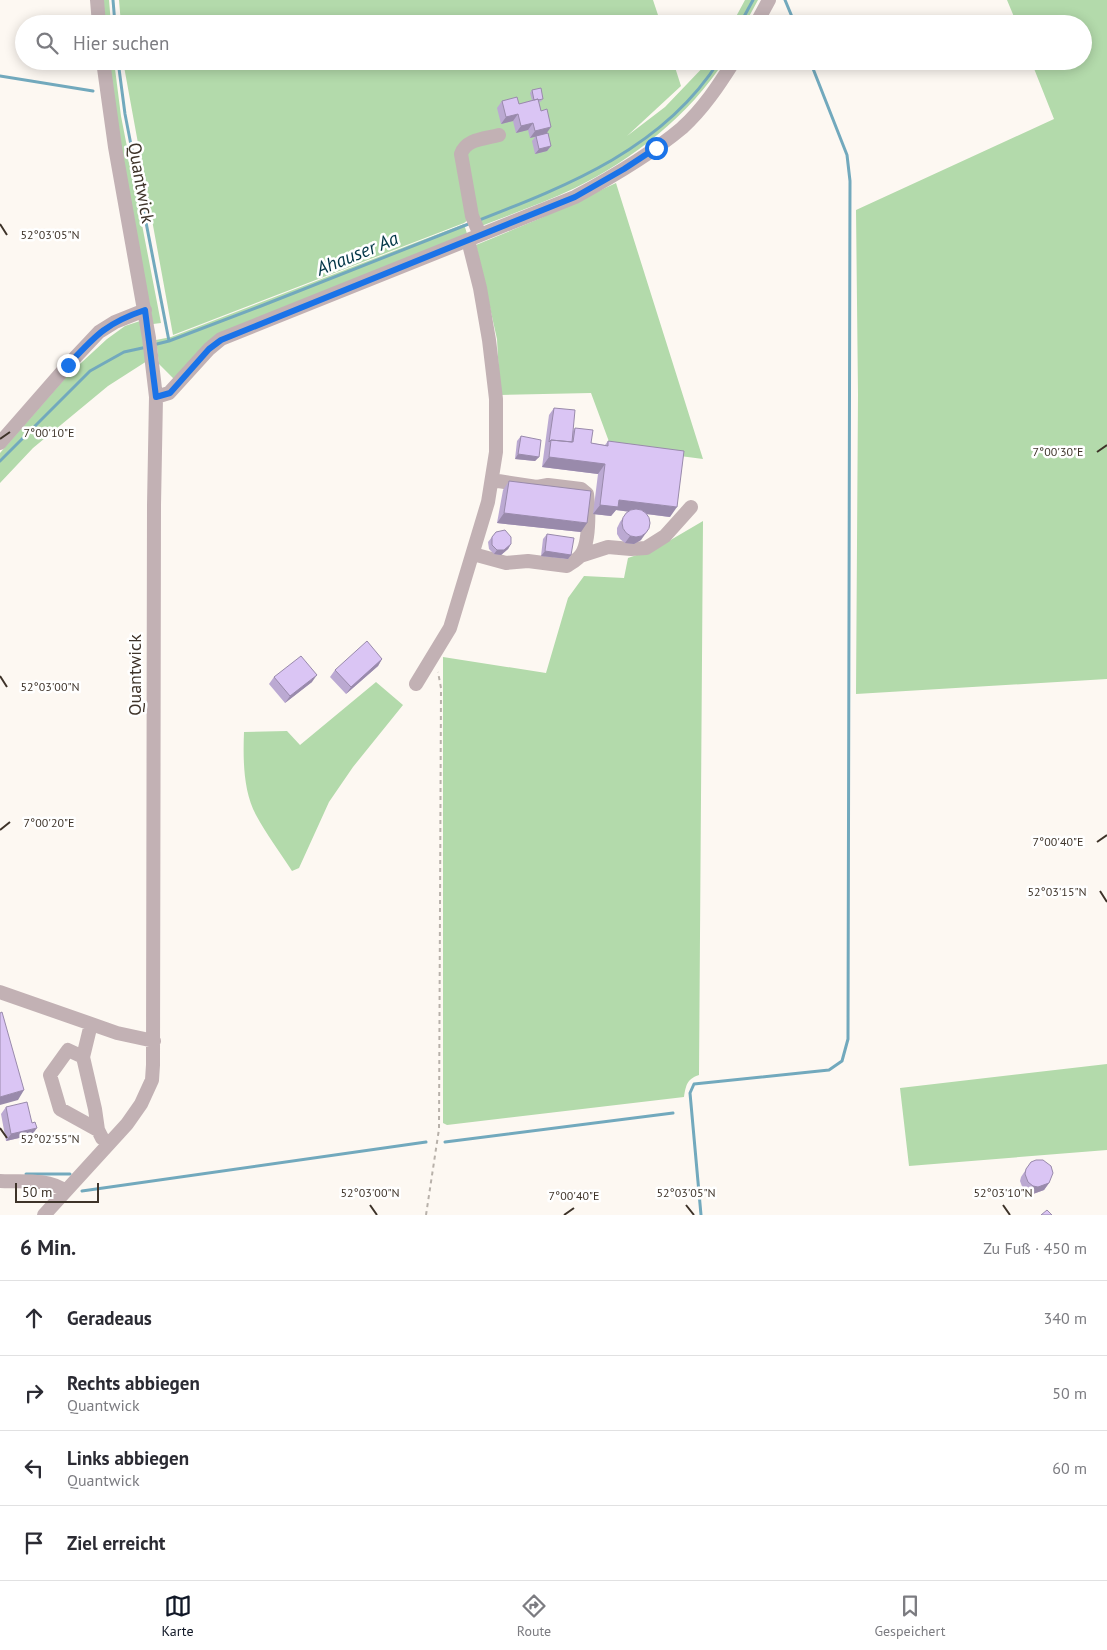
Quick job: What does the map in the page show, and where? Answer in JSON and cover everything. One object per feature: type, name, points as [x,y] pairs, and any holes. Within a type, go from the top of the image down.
[{"type":"street","points":[[97,0],[98,15]]},
{"type":"street","points":[[760,15],[768,0]]},
{"type":"street","name":"Quantwick","points":[[44,1215],[127,1124],[149,1091],[152,1080],[154,1041],[154,534],[156,397],[145,310],[115,147],[104,70]]},
{"type":"street","points":[[156,397],[170,393],[209,349],[221,340],[474,230],[575,197],[618,173],[656,148],[682,127],[701,108],[728,70]]},
{"type":"street","points":[[416,684],[450,628],[488,502],[492,480],[496,452],[496,399],[474,230],[462,163],[463,150],[470,142],[499,135]]},
{"type":"street","points":[[0,443],[99,332],[115,322],[145,310]]},
{"type":"street","points":[[492,480],[537,487],[548,485],[581,489],[587,494],[586,542],[580,556]]},
{"type":"street","points":[[473,554],[506,563],[528,561],[567,566],[580,556],[608,547],[646,548],[665,536],[691,506]]},
{"type":"street","points":[[0,992],[135,1038],[154,1041]]},
{"type":"street","points":[[91,1024],[83,1057],[98,1130],[102,1138],[108,1143]]},
{"type":"street","points":[[83,1057],[68,1050],[50,1075],[60,1109],[98,1130]]},
{"type":"street","points":[[0,1181],[38,1182],[56,1185],[65,1191]]},
{"type":"path","points":[[426,1215],[439,1129],[440,1102],[441,688],[436,666],[430,663]]},
{"type":"green space","points":[[102,0],[109,0],[110,15],[103,15]]},
{"type":"green space","points":[[119,0],[653,0],[658,15],[120,15]]},
{"type":"green space","points":[[745,0],[758,0],[750,15],[737,15]]},
{"type":"green space","points":[[1007,0],[1107,0],[1107,679],[856,694],[858,394],[856,210],[1054,119],[1035,70],[1092,70],[1092,15],[1013,15]]},
{"type":"green space","points":[[109,70],[115,70],[121,116],[161,323],[153,324],[116,123]]},
{"type":"green space","points":[[125,70],[676,70],[681,86],[627,136],[665,107],[700,70],[718,70],[694,100],[658,134],[618,164],[575,188],[476,228],[472,217],[464,223],[173,335]]},
{"type":"green space","points":[[616,183],[703,459],[611,447],[591,393],[500,395],[497,339],[476,245],[541,218]]},
{"type":"green space","points":[[464,224],[468,237],[220,338],[174,379],[159,364],[156,340],[171,337]]},
{"type":"green space","points":[[143,320],[147,361],[108,386],[33,448],[0,483],[0,453],[68,375],[107,339],[125,326]]},
{"type":"green space","points":[[703,521],[699,1075],[692,1078],[688,1083],[684,1097],[447,1125],[443,1123],[443,657],[546,673],[568,598],[584,576],[624,578],[628,558],[657,548]]},
{"type":"green space","points":[[376,682],[403,705],[353,767],[329,802],[299,868],[292,871],[264,829],[252,806],[246,785],[244,732],[287,731],[300,745]]},
{"type":"green space","points":[[1107,1064],[1107,1150],[909,1166],[900,1088]]},
{"type":"building","points":[[541,88],[543,99],[534,100],[532,90]]},
{"type":"building","points":[[517,97],[519,104],[538,99],[541,111],[547,109],[551,127],[535,131],[533,123],[521,126],[518,114],[506,117],[502,101]]},
{"type":"building","points":[[548,133],[551,146],[539,149],[536,136]]},
{"type":"building","points":[[554,408],[575,410],[572,442],[551,440],[549,442]]},
{"type":"building","points":[[575,428],[593,430],[591,443],[608,446],[608,441],[684,451],[677,507],[619,500],[618,507],[600,505],[605,464],[549,457],[551,440],[573,442]]},
{"type":"building","points":[[521,436],[541,440],[539,457],[518,454]]},
{"type":"building","points":[[509,481],[591,491],[587,523],[504,513]]},
{"type":"building","points":[[636,509],[646,513],[650,523],[646,533],[636,537],[626,533],[622,523],[626,513]]},
{"type":"building","points":[[505,530],[511,537],[511,544],[504,550],[497,550],[492,545],[492,537],[496,532]]},
{"type":"building","points":[[547,534],[574,538],[571,555],[545,551]]},
{"type":"building","points":[[367,641],[382,659],[351,687],[335,670]]},
{"type":"building","points":[[301,656],[317,675],[290,696],[274,677]]},
{"type":"building","points":[[2,1012],[24,1090],[0,1097],[0,1013]]},
{"type":"building","points":[[27,1102],[32,1123],[35,1122],[37,1128],[11,1134],[6,1107]]},
{"type":"building","points":[[1043,1160],[1051,1166],[1053,1173],[1049,1183],[1038,1187],[1028,1182],[1025,1174],[1031,1162]]},
{"type":"building","points":[[1047,1210],[1052,1215],[1041,1215]]},
{"type":"waterway","points":[[113,0],[114,15]]},
{"type":"waterway","name":"Ahauser Aa","points":[[745,15],[753,0]]},
{"type":"waterway","points":[[785,0],[791,15]]},
{"type":"waterway","points":[[119,70],[125,114],[169,341]]},
{"type":"waterway","name":"Ahauser Aa","points":[[477,221],[546,193],[612,160],[643,140],[671,118],[697,91],[712,70]]},
{"type":"waterway","points":[[701,1215],[690,1093],[694,1084],[829,1070],[842,1061],[848,1039],[850,181],[847,155],[814,70]]},
{"type":"waterway","points":[[0,76],[93,91]]},
{"type":"waterway","name":"Ahauser Aa","points":[[153,345],[169,341],[261,306],[471,223]]},
{"type":"waterway","name":"Ahauser Aa","points":[[0,461],[90,371],[124,352],[147,347]]},
{"type":"waterway","points":[[445,1142],[673,1113]]},
{"type":"waterway","points":[[82,1191],[426,1142]]},
{"type":"waterway","points":[[26,1174],[70,1174]]},
{"type":"route","points":[[68,365],[99,332],[115,322],[145,310],[156,397],[170,393],[209,349],[221,340],[575,197],[656,148]]}]
